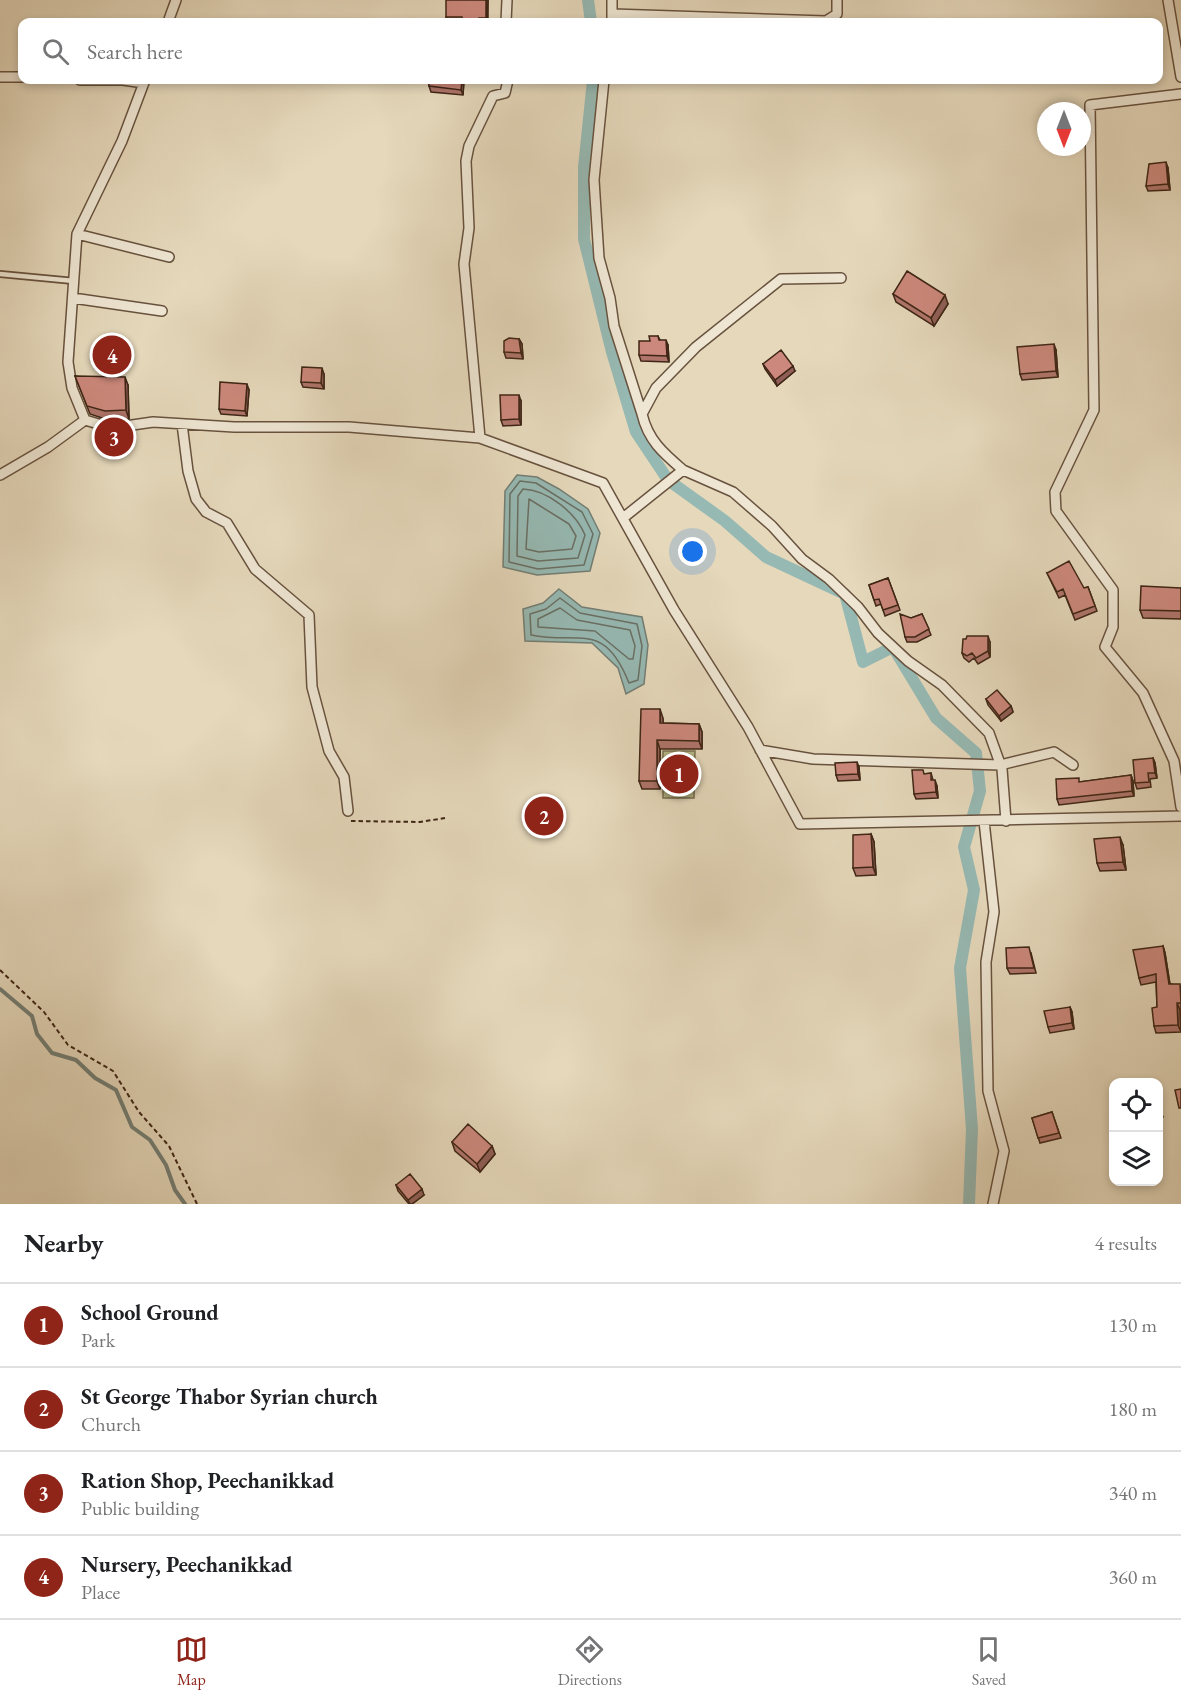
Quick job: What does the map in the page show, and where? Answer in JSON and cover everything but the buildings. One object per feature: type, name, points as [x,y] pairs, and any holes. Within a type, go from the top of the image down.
[{"type":"street","points":[[169,18],[176,0]]},
{"type":"street","points":[[506,18],[507,0]]},
{"type":"street","points":[[612,0],[613,18]]},
{"type":"street","points":[[831,18],[837,14],[837,0]]},
{"type":"street","points":[[1167,0],[1181,77]]},
{"type":"street","points":[[0,76],[18,77]]},
{"type":"street","points":[[85,420],[72,388],[68,362],[77,234],[122,141],[144,84]]},
{"type":"street","points":[[480,438],[464,264],[469,228],[466,161],[469,146],[485,109],[493,96],[505,93],[507,84]]},
{"type":"street","points":[[604,84],[594,180],[599,258],[610,298],[614,326],[646,429],[654,443],[682,470],[733,492],[772,526],[802,558],[829,579],[858,607],[878,633],[908,661],[942,685],[989,734],[1001,765],[1006,821]]},
{"type":"street","points":[[1181,94],[1090,105],[1094,410],[1055,492],[1056,511],[1113,590],[1113,627],[1106,647],[1143,693],[1174,761],[1181,807]]},
{"type":"street","points":[[77,234],[169,257]]},
{"type":"street","points":[[642,414],[656,388],[696,347],[781,279],[841,278]]},
{"type":"street","points":[[73,298],[162,311]]},
{"type":"street","points":[[85,420],[112,428],[153,422],[234,427],[349,427],[480,438],[603,483],[674,610],[760,750],[800,824],[1181,816]]},
{"type":"street","points":[[0,475],[48,447],[85,420]]},
{"type":"street","points":[[182,424],[188,471],[196,499],[206,512],[227,524],[255,569],[309,615],[312,687],[329,751],[344,777],[348,811]]},
{"type":"street","points":[[623,518],[682,470]]},
{"type":"street","points":[[760,750],[813,759],[1001,765],[1054,752],[1073,765]]},
{"type":"street","points":[[984,821],[994,912],[986,962],[988,1091],[1004,1151],[993,1204]]},
{"type":"lane","points":[[0,274],[74,281]]},
{"type":"path","points":[[348,811],[349,821],[420,822],[445,818]]},
{"type":"path","points":[[0,970],[44,1012],[68,1046],[112,1071],[139,1112],[169,1146],[197,1204]]},
{"type":"green space","points":[[663,751],[695,751],[694,798],[663,798]]},
{"type":"water","points":[[517,475],[537,477],[588,509],[600,533],[590,571],[537,575],[503,567],[505,491]]},
{"type":"water","points":[[559,589],[582,607],[642,617],[648,645],[644,684],[626,694],[618,668],[592,643],[525,641],[523,609],[543,603]]},
{"type":"waterway","points":[[588,0],[590,18]]},
{"type":"waterway","points":[[593,84],[584,167],[584,239],[612,352],[636,432],[668,480],[725,521],[766,557],[845,594],[863,662],[893,647],[936,718],[976,753],[980,791],[964,847],[974,890],[960,968],[972,1129],[969,1204]]},
{"type":"waterway","points":[[0,989],[32,1016],[37,1034],[52,1053],[76,1060],[95,1078],[116,1090],[132,1127],[150,1140],[166,1165],[175,1190],[185,1204]]},
{"type":"place","name":"Nursery, Peechanikkad","points":[[112,355]]},
{"type":"place","name":"Ration Shop, Peechanikkad","points":[[114,437]]},
{"type":"place","name":"School Ground","points":[[679,774]]},
{"type":"place","name":"St George Thabor Syrian church","points":[[544,816]]}]
